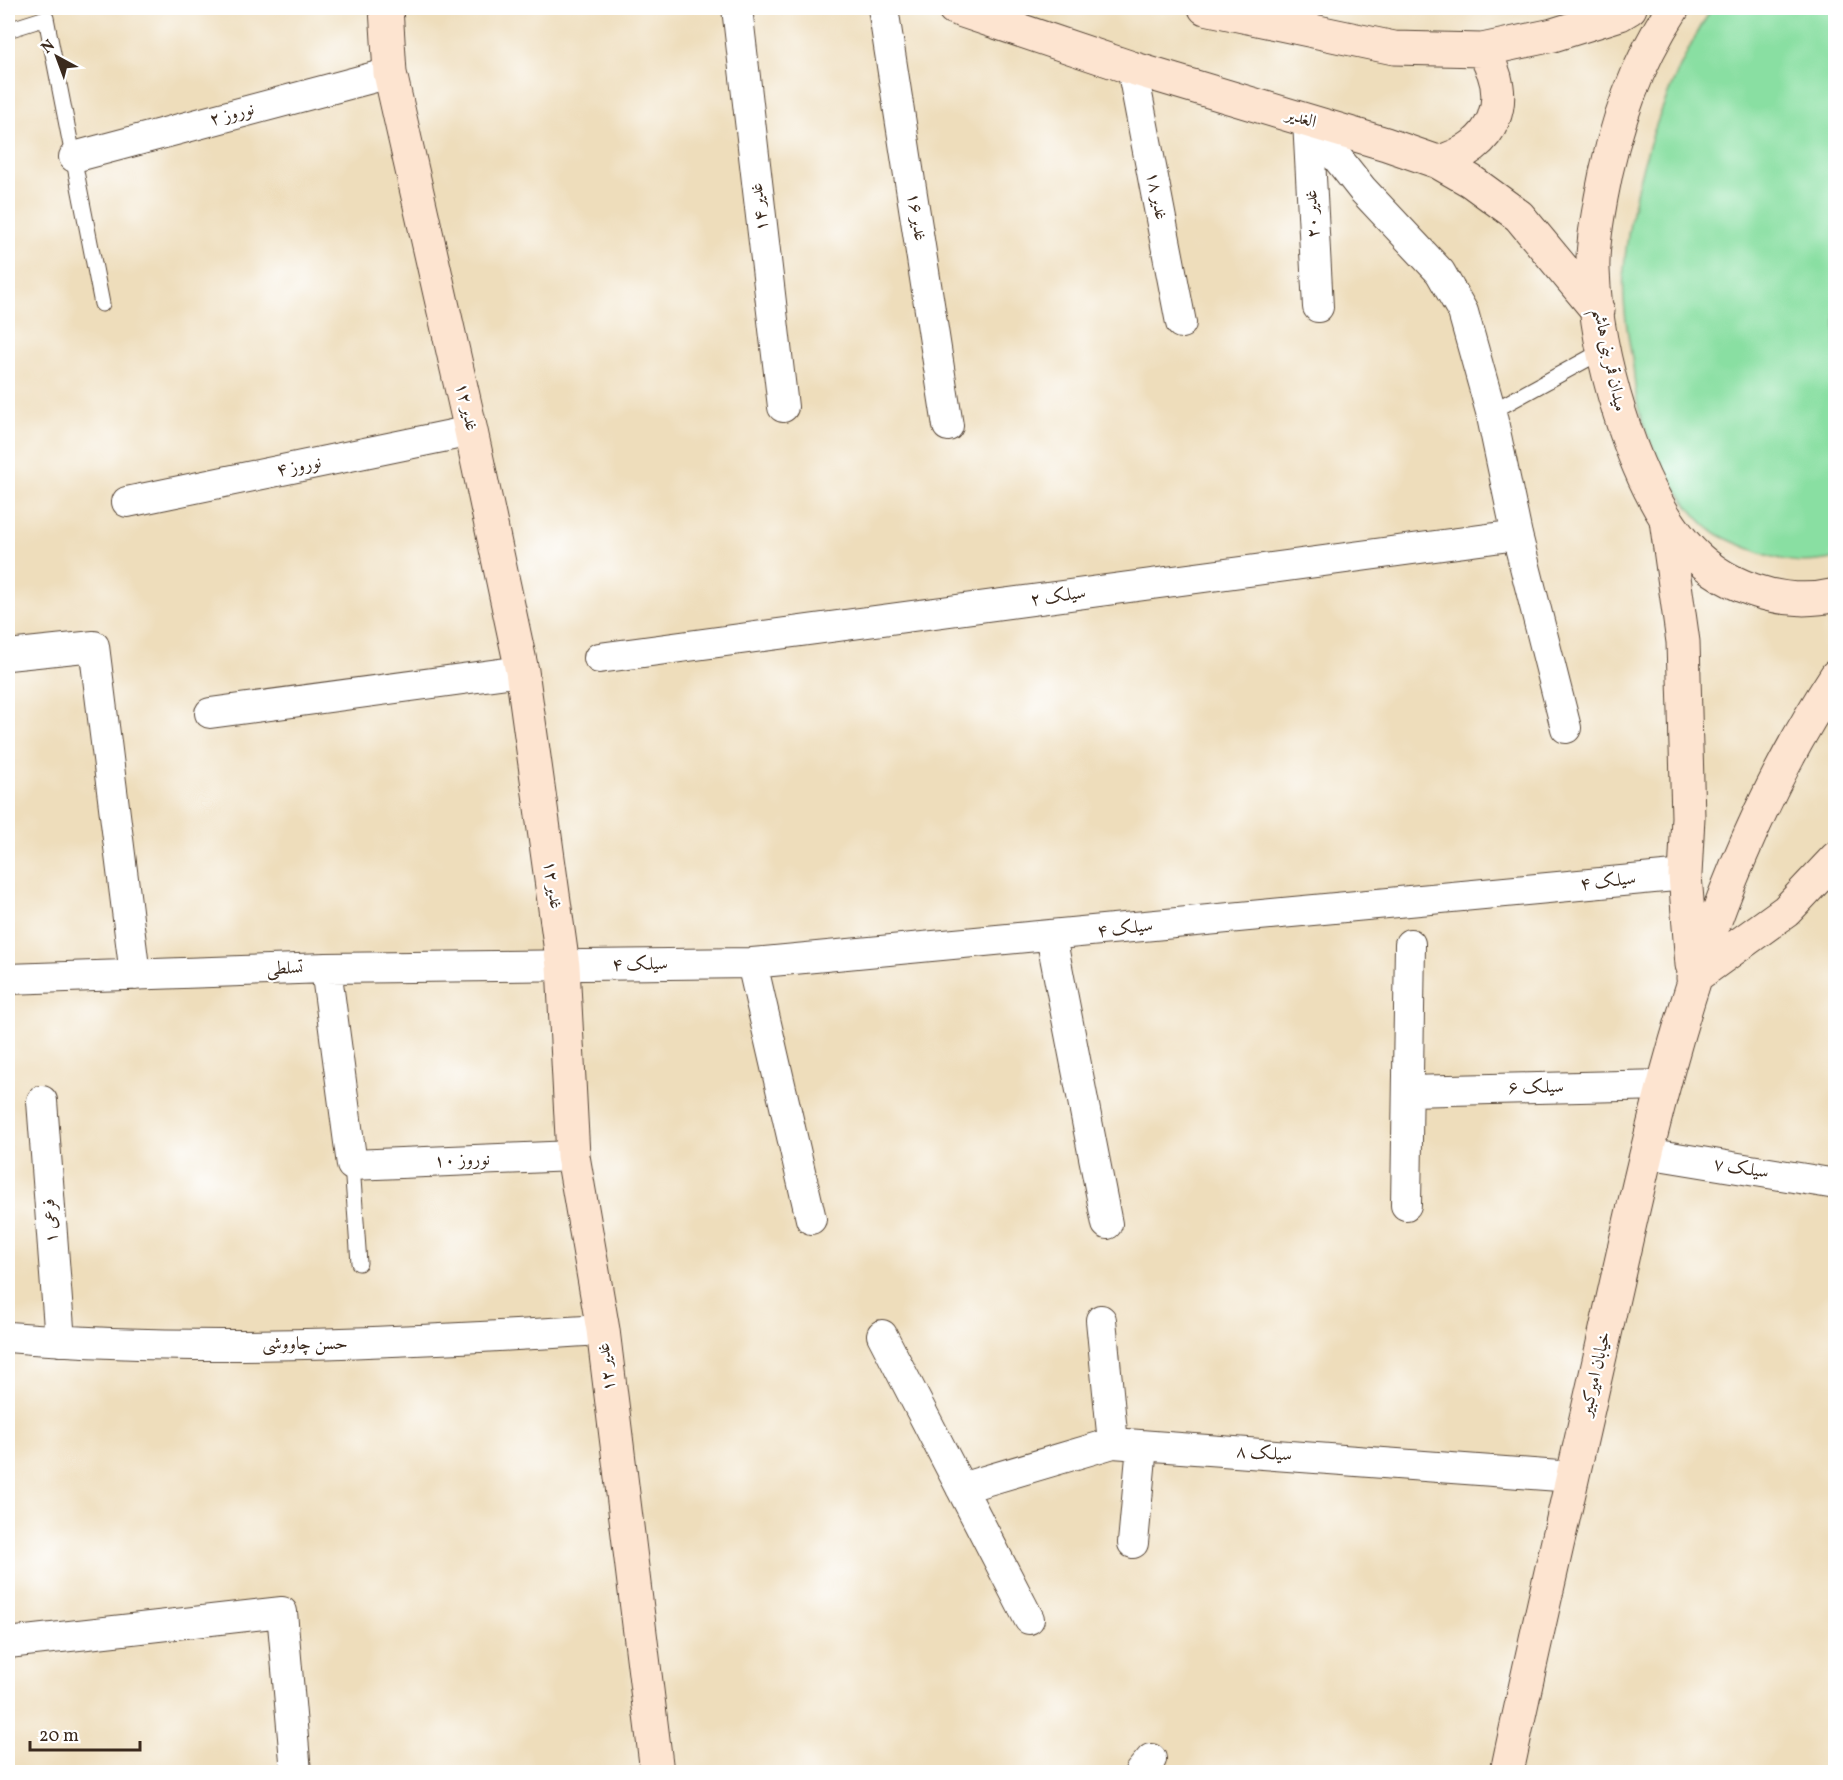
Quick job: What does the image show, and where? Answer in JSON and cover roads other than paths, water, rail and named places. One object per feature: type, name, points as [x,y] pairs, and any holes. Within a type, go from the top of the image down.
[{"type":"main road","name":"غدیر ۱۲","points":[[386,8],[390,74],[471,431],[522,671],[563,966],[573,1156],[603,1330],[657,1773]]},
{"type":"main road","name":"الغدیر","points":[[954,8],[1132,68],[1438,162],[1471,181],[1519,216],[1599,312]]},
{"type":"main road","points":[[1205,8],[1394,48],[1482,51],[1553,35],[1620,14],[1630,8]]},
{"type":"main road","name":"میدان قمر بنی هاشم","points":[[1673,8],[1645,55],[1630,89],[1608,159],[1596,228],[1594,260],[1604,350],[1623,426],[1666,519],[1684,544],[1699,558],[1733,582],[1762,593],[1793,598],[1836,595]]},
{"type":"main road","points":[[1438,162],[1468,151],[1490,127],[1496,112],[1497,80],[1491,64],[1482,51]]},
{"type":"main road","points":[[1666,519],[1683,642],[1688,817],[1685,875],[1693,978]]},
{"type":"main road","name":"خیابان امیرکبیر","points":[[1508,1773],[1646,1153],[1693,978],[1710,928],[1751,830],[1799,736],[1836,676]]},
{"type":"main road","points":[[1693,978],[1786,911],[1836,858]]},
{"type":"street","name":"غدیر ۱۴","points":[[737,8],[783,407]]},
{"type":"street","name":"غدیر ۱۶","points":[[883,8],[948,426]]},
{"type":"street","name":"غدیر ۱۸","points":[[1132,68],[1181,323]]},
{"type":"street","name":"نوروز ۲","points":[[74,157],[390,74]]},
{"type":"street","name":"غدیر ۲۰","points":[[1308,121],[1318,307]]},
{"type":"street","points":[[1308,121],[1362,189],[1440,272],[1463,312],[1491,411],[1517,535],[1566,728]]},
{"type":"street","name":"نوروز ۴","points":[[128,502],[471,431]]},
{"type":"street","name":"سیلک ۲","points":[[599,658],[1517,535]]},
{"type":"street","points":[[8,656],[94,646],[135,975]]},
{"type":"street","points":[[210,713],[522,671]]},
{"type":"street","name":"سیلک ۴","points":[[563,966],[752,963],[1685,875]]},
{"type":"street","points":[[1051,936],[1107,1224]]},
{"type":"street","points":[[1406,1205],[1410,944]]},
{"type":"street","points":[[752,963],[811,1219]]},
{"type":"street","name":"تسلطی","points":[[8,979],[326,968],[563,966]]},
{"type":"street","points":[[326,968],[352,1165]]},
{"type":"street","name":"سیلک ۶","points":[[1408,1091],[1664,1085]]},
{"type":"street","name":"فرعی ۱","points":[[42,1101],[60,1341]]},
{"type":"street","name":"سیلک ۷","points":[[1646,1153],[1836,1185]]},
{"type":"street","name":"نوروز ۱۰","points":[[352,1165],[573,1156]]},
{"type":"street","points":[[1101,1320],[1128,1444],[1133,1544]]},
{"type":"street","name":"حسن چاووشی","points":[[8,1337],[113,1344],[385,1344],[603,1330]]},
{"type":"street","points":[[882,1335],[1029,1619]]},
{"type":"street","name":"سیلک ۸","points":[[961,1488],[1128,1444],[1574,1477]]},
{"type":"street","points":[[8,1643],[282,1612],[296,1773]]},
{"type":"lane","points":[[8,30],[46,18],[102,304]]},
{"type":"lane","points":[[1491,411],[1604,350]]},
{"type":"lane","points":[[352,1165],[359,1263]]}]
